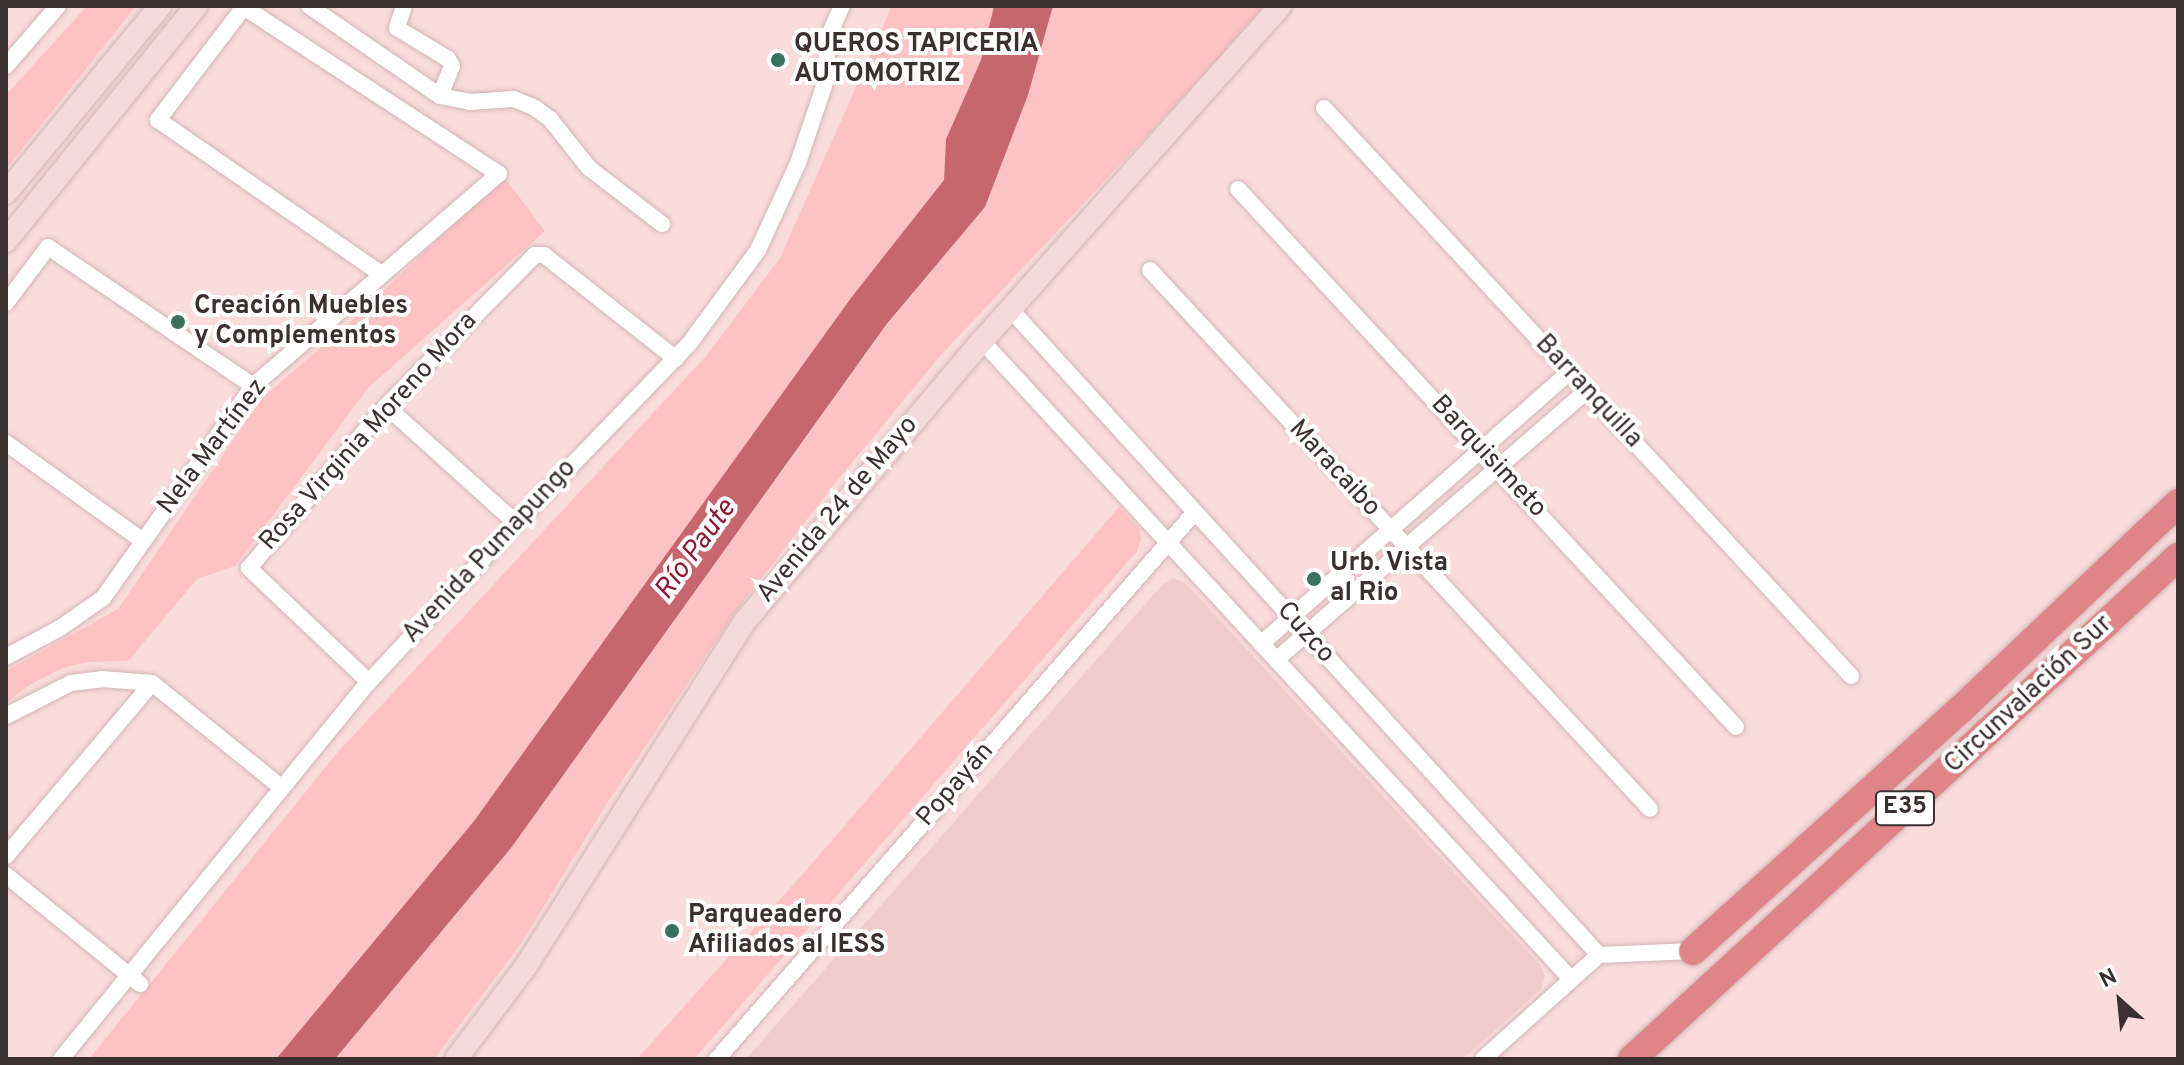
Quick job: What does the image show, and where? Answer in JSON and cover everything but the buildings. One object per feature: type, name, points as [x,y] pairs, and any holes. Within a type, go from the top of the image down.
[{"type":"highway","name":"Circunvalación Sur","points":[[1693,951],[1960,710],[2178,503]]},
{"type":"highway","name":"Circunvalación Sur","points":[[1632,1059],[2178,557]]},
{"type":"main road","points":[[6,193],[160,6]]},
{"type":"main road","points":[[6,241],[196,6]]},
{"type":"main road","name":"Avenida 24 de Mayo","points":[[456,1059],[526,966],[746,620],[982,341],[1280,6]]},
{"type":"street","points":[[9,56],[58,6]]},
{"type":"street","points":[[309,6],[440,96],[470,102],[514,99],[535,108],[550,119],[589,168],[662,224]]},
{"type":"street","points":[[404,6],[397,28],[448,59],[452,66],[440,96]]},
{"type":"street","name":"Avenida Pumapungo","points":[[61,1059],[134,980],[281,787],[369,682],[516,523],[676,359],[758,250],[798,163],[824,86],[829,35],[842,6]]},
{"type":"street","points":[[244,7],[158,120],[381,274]]},
{"type":"street","name":"Nela Martínez","points":[[9,652],[60,628],[103,598],[253,386],[499,174],[244,7]]},
{"type":"street","name":"Barranquilla","points":[[1324,108],[1851,676]]},
{"type":"street","name":"Barquisimeto","points":[[1238,189],[1736,727]]},
{"type":"street","points":[[6,303],[48,247],[253,386]]},
{"type":"street","name":"Rosa Virginia Moreno Mora","points":[[369,682],[249,568],[386,406],[535,255],[544,255],[676,359]]},
{"type":"street","name":"Maracaibo","points":[[1150,270],[1650,809]]},
{"type":"street","name":"Cuzco","points":[[1011,310],[1599,955]]},
{"type":"street","name":"Cuzco","points":[[982,341],[1571,979]]},
{"type":"street","points":[[1261,644],[1569,372]]},
{"type":"street","points":[[1276,660],[1587,391]]},
{"type":"street","points":[[386,406],[516,523]]},
{"type":"street","points":[[6,443],[143,541]]},
{"type":"street","name":"Popayán","points":[[717,1059],[1195,512]]},
{"type":"street","points":[[6,716],[71,683],[102,679],[152,683],[281,787]]},
{"type":"street","points":[[9,845],[152,683]]},
{"type":"street","points":[[6,875],[134,980]]},
{"type":"street","points":[[1483,1059],[1599,955],[1693,951]]},
{"type":"shaded area","points":[[87,6],[136,6],[6,169],[6,95]]},
{"type":"shaded area","points":[[892,6],[994,6],[981,60],[946,139],[944,180],[856,293],[474,821],[276,1059],[89,1059],[337,753],[707,355],[780,258]]},
{"type":"shaded area","points":[[1053,6],[1264,6],[1217,61],[941,355],[836,482],[737,610],[606,805],[520,945],[434,1059],[335,1059],[511,848],[887,325],[985,207],[1028,95]]},
{"type":"shaded area","points":[[504,177],[545,231],[368,388],[235,566],[197,579],[128,661],[87,662],[63,668],[31,684],[6,703],[6,671],[118,609],[262,398],[346,326]]},
{"type":"shaded area","points":[[1119,507],[1139,528],[1141,539],[1137,551],[694,1059],[637,1059],[809,867]]},
{"type":"shaded area","points":[[1174,578],[1185,583],[1540,965],[1545,977],[1541,989],[1463,1059],[746,1059],[1162,585]]},
{"type":"water","name":"Río Paute","points":[[994,6],[1053,6],[1028,95],[985,207],[886,325],[511,848],[335,1059],[276,1059],[474,821],[851,298],[944,180],[946,139],[981,60]]},
{"type":"place","name":"QUEROS TAPICERIA AUTOMOTRIZ","points":[[778,60]]},
{"type":"place","name":"Creación Muebles y Complementos","points":[[178,322]]},
{"type":"place","name":"Urb. Vista al Rio","points":[[1314,579]]},
{"type":"place","name":"Parqueadero Afiliados al IESS","points":[[672,931]]}]
